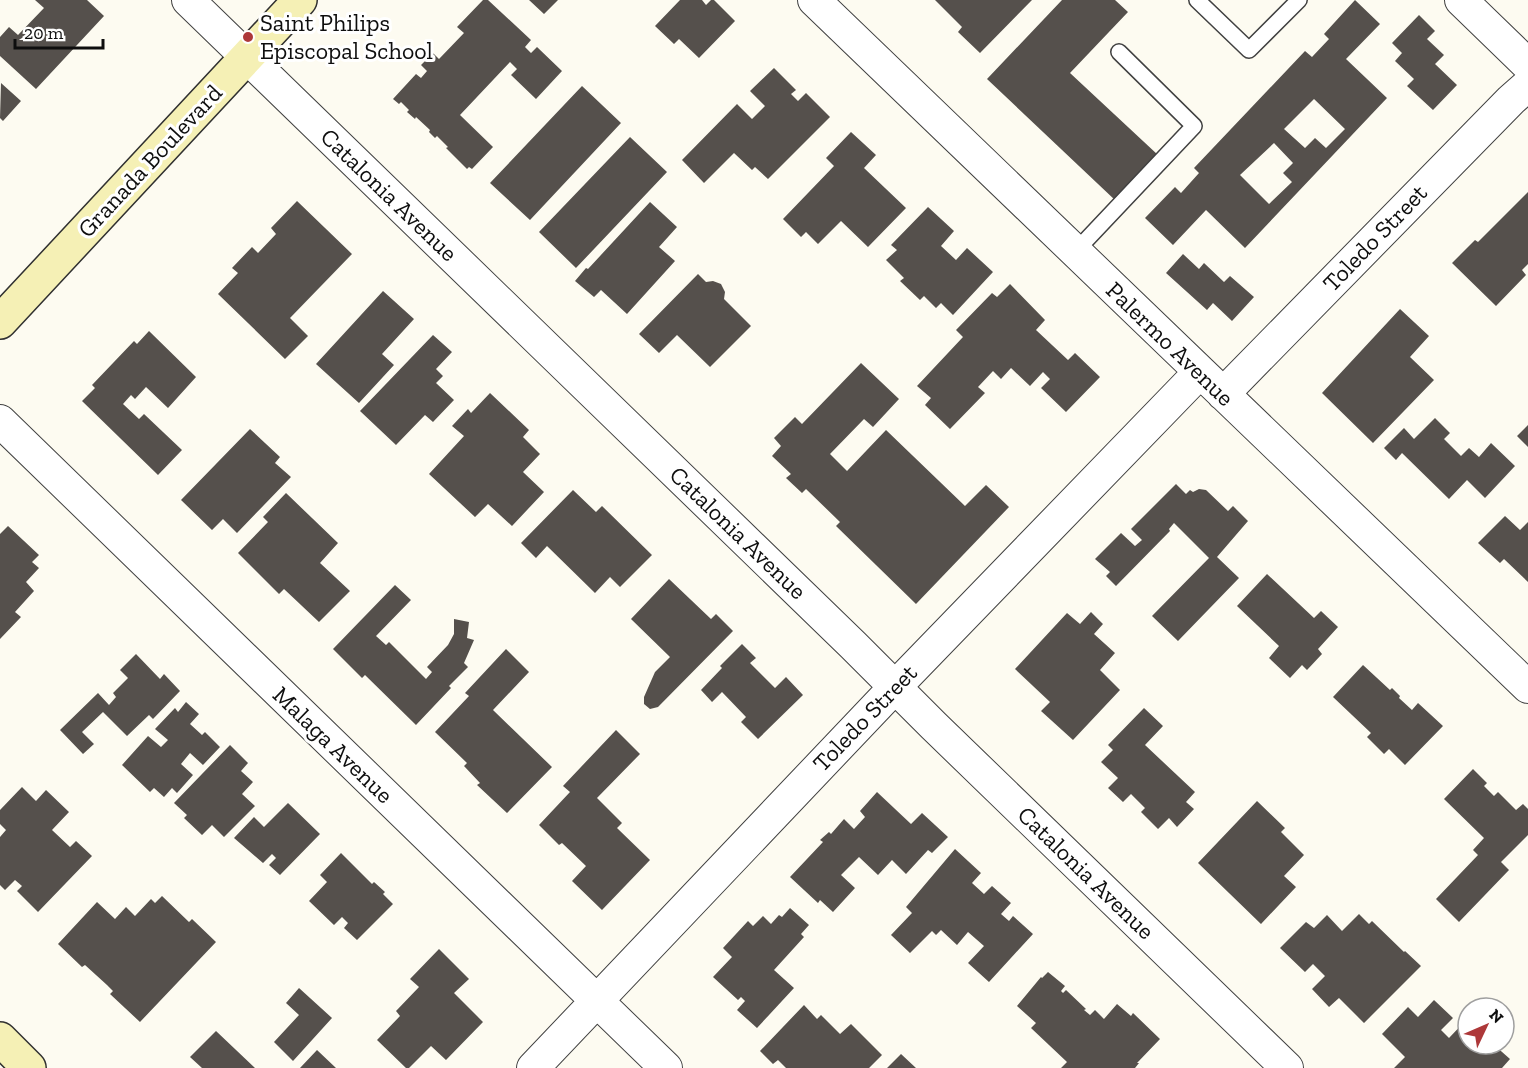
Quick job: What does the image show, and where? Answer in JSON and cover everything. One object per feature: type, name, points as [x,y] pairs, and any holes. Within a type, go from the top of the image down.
[{"type":"street","name":"Catalonia Avenue","points":[[188,0],[1287,1068]]},
{"type":"street","name":"Granada Boulevard","points":[[0,322],[300,0]]},
{"type":"street","name":"Palermo Avenue","points":[[814,0],[1074,253],[1528,687]]},
{"type":"street","points":[[1461,0],[1528,65]]},
{"type":"street","name":"Toledo Street","points":[[1222,393],[1528,85]]},
{"type":"street","name":"Toledo Street","points":[[533,1068],[896,686],[1200,372]]},
{"type":"street","name":"Malaga Avenue","points":[[0,421],[666,1068]]},
{"type":"street","points":[[0,1039],[29,1068]]},
{"type":"lane","points":[[1197,0],[1250,50],[1299,0]]},
{"type":"lane","points":[[1074,253],[1194,126],[1119,52]]},
{"type":"building","points":[[35,0],[87,0],[104,16],[36,89],[0,56],[0,37],[9,27],[18,35],[44,8]]},
{"type":"building","points":[[483,0],[488,0],[531,40],[525,47],[531,53],[537,47],[562,71],[536,99],[511,75],[517,69],[510,62],[460,115],[493,147],[472,169],[469,167],[467,169],[437,136],[435,138],[416,117],[415,119],[407,112],[409,110],[401,102],[399,104],[393,99],[416,74],[421,78],[427,71],[421,65],[433,53],[439,59],[464,33],[457,27]]},
{"type":"building","points":[[529,0],[558,0],[544,14]]},
{"type":"building","points":[[680,0],[702,0],[706,5],[714,0],[735,21],[699,58],[679,39],[674,44],[655,26]]},
{"type":"building","points":[[935,0],[1032,0],[980,53],[958,32],[962,27]]},
{"type":"building","points":[[1062,0],[1115,0],[1128,12],[1070,73],[1158,155],[1116,201],[987,79]]},
{"type":"building","points":[[1355,0],[1380,24],[1346,59],[1387,98],[1245,248],[1206,210],[1173,245],[1145,218],[1175,187],[1181,193],[1199,173],[1194,168],[1305,51],[1312,57],[1329,39],[1324,34]],"holes":[[[1314,99],[1345,129],[1326,148],[1315,138],[1305,148],[1284,129]],[[1274,143],[1293,163],[1283,173],[1292,182],[1269,204],[1240,175]]]},
{"type":"building","points":[[1419,15],[1435,31],[1427,39],[1444,55],[1435,64],[1457,85],[1433,110],[1407,86],[1414,79],[1395,61],[1402,53],[1392,43]]},
{"type":"building","points":[[774,68],[796,90],[791,94],[798,101],[806,93],[830,117],[768,179],[755,167],[752,170],[734,153],[704,183],[682,160],[737,104],[752,119],[765,106],[750,91]]},
{"type":"building","points":[[1,83],[21,101],[3,121],[0,118]]},
{"type":"building","points":[[582,86],[621,123],[530,220],[490,183]]},
{"type":"building","points":[[851,132],[876,155],[864,168],[906,208],[868,247],[841,221],[818,244],[806,232],[801,237],[783,219],[834,166],[826,158]]},
{"type":"building","points":[[630,137],[667,172],[576,268],[539,232]]},
{"type":"building","points":[[1528,192],[1528,264],[1522,270],[1526,275],[1496,306],[1452,263],[1475,240],[1478,242]]},
{"type":"building","points":[[297,201],[352,254],[290,318],[308,336],[285,359],[218,294],[238,273],[232,268],[252,247],[258,253],[276,234],[271,228]]},
{"type":"building","points":[[650,202],[677,227],[659,247],[675,261],[627,314],[601,290],[594,297],[575,281]]},
{"type":"building","points":[[928,207],[954,231],[941,246],[956,260],[967,248],[993,272],[953,315],[941,303],[936,308],[924,296],[920,300],[900,281],[904,278],[886,260],[897,250],[891,245]]},
{"type":"building","points":[[1183,254],[1199,269],[1204,263],[1224,282],[1230,276],[1254,297],[1232,321],[1213,303],[1207,310],[1166,273]]},
{"type":"building","points":[[698,274],[706,282],[713,281],[721,284],[725,292],[724,299],[751,326],[710,367],[677,335],[659,353],[639,334]]},
{"type":"building","points":[[1010,284],[1045,320],[1036,330],[1068,360],[1075,353],[1100,377],[1066,412],[1041,388],[1050,379],[1043,372],[1030,386],[1011,368],[1001,379],[993,371],[978,387],[985,393],[950,429],[925,405],[931,398],[917,386],[963,337],[956,330],[992,293],[997,297]]},
{"type":"building","points":[[383,291],[414,319],[382,354],[394,365],[359,403],[316,364]]},
{"type":"building","points":[[1400,309],[1429,336],[1410,357],[1434,380],[1373,443],[1322,393]]},
{"type":"building","points":[[149,331],[196,377],[168,408],[146,387],[135,399],[131,395],[123,404],[139,419],[144,414],[182,450],[158,475],[82,401],[95,388],[92,385],[134,341],[137,344]]},
{"type":"building","points":[[433,335],[452,352],[436,369],[443,376],[436,383],[454,400],[433,422],[425,415],[396,445],[360,411]]},
{"type":"building","points":[[861,363],[899,399],[873,427],[864,419],[830,454],[847,471],[886,430],[965,506],[986,485],[1009,507],[916,604],[836,526],[840,522],[806,489],[802,493],[786,478],[791,474],[772,456],[781,446],[774,438],[795,417],[802,424]]},
{"type":"building","points":[[490,393],[529,430],[523,437],[540,454],[523,472],[544,492],[512,526],[488,504],[475,517],[429,474],[464,436],[452,426],[468,409],[471,413]]},
{"type":"building","points":[[1435,418],[1450,433],[1444,439],[1461,456],[1469,448],[1479,457],[1491,443],[1515,466],[1485,498],[1467,480],[1449,499],[1402,453],[1396,460],[1384,448],[1404,428],[1414,439]]},
{"type":"building","points":[[1528,425],[1528,447],[1517,436]]},
{"type":"building","points":[[250,429],[280,457],[275,463],[291,477],[237,533],[223,519],[212,530],[181,500]]},
{"type":"building","points":[[1176,484],[1186,494],[1190,490],[1193,492],[1199,489],[1206,490],[1228,511],[1233,506],[1248,521],[1217,557],[1239,578],[1178,641],[1152,616],[1209,558],[1174,523],[1170,531],[1116,586],[1106,576],[1110,572],[1095,559],[1121,533],[1135,546],[1142,540],[1131,529]]},
{"type":"building","points":[[573,490],[596,512],[602,506],[652,555],[620,587],[610,577],[595,593],[547,546],[536,558],[521,543]]},
{"type":"building","points":[[286,493],[338,543],[320,563],[350,591],[319,622],[284,589],[279,594],[238,553],[268,522],[263,517]]},
{"type":"building","points":[[1505,516],[1520,530],[1528,522],[1528,582],[1504,559],[1500,563],[1478,543]]},
{"type":"building","points":[[8,526],[39,555],[32,562],[39,568],[26,582],[34,591],[15,612],[21,617],[0,639],[0,534]]},
{"type":"building","points":[[1267,574],[1314,618],[1321,611],[1338,627],[1318,649],[1322,654],[1307,670],[1302,665],[1290,678],[1269,658],[1279,646],[1237,606]]},
{"type":"building","points":[[669,579],[711,619],[716,614],[733,631],[658,707],[650,709],[644,704],[644,697],[655,672],[670,657],[631,619]]},
{"type":"building","points":[[395,585],[411,600],[376,636],[386,645],[389,642],[426,679],[432,672],[427,667],[448,645],[454,634],[454,619],[469,622],[467,638],[474,640],[464,663],[468,667],[416,725],[365,675],[362,678],[333,649]]},
{"type":"building","points":[[1091,612],[1103,624],[1094,634],[1115,653],[1100,670],[1120,690],[1073,740],[1041,711],[1050,702],[1015,669],[1067,613],[1080,624]]},
{"type":"building","points":[[742,644],[756,658],[750,663],[775,688],[786,677],[803,695],[758,739],[741,722],[746,717],[722,692],[712,702],[701,690]]},
{"type":"building","points":[[506,649],[529,672],[493,710],[552,767],[507,813],[477,785],[480,783],[464,766],[467,763],[435,732],[469,696],[465,693]]},
{"type":"building","points":[[136,654],[160,679],[164,674],[180,691],[153,719],[149,715],[127,736],[103,712],[82,732],[94,744],[83,754],[60,730],[98,693],[109,705],[116,697],[113,693],[128,678],[120,670]]},
{"type":"building","points":[[1363,665],[1390,690],[1392,688],[1412,710],[1418,703],[1443,726],[1405,765],[1389,749],[1384,754],[1367,737],[1371,733],[1333,697]]},
{"type":"building","points":[[186,702],[199,714],[190,724],[202,735],[205,732],[220,747],[203,765],[190,753],[181,764],[193,775],[177,793],[172,788],[164,797],[154,788],[150,792],[122,765],[148,736],[161,747],[168,740],[155,729],[175,708],[178,712]]},
{"type":"building","points":[[1144,708],[1163,726],[1145,745],[1195,792],[1186,802],[1194,809],[1177,827],[1169,818],[1158,829],[1141,812],[1145,808],[1131,794],[1123,802],[1108,788],[1118,778],[1101,762],[1113,750],[1108,745]]},
{"type":"building","points":[[616,730],[640,754],[597,798],[622,823],[617,828],[650,860],[602,910],[572,881],[586,866],[562,843],[559,845],[539,825],[570,792],[563,786]]},
{"type":"building","points":[[230,745],[248,763],[241,771],[253,782],[242,794],[255,806],[224,837],[212,825],[202,835],[184,818],[187,815],[174,803]]},
{"type":"building","points":[[1473,769],[1487,783],[1484,786],[1494,796],[1498,792],[1516,810],[1523,804],[1528,809],[1528,835],[1501,862],[1509,870],[1459,922],[1436,899],[1478,855],[1473,850],[1484,838],[1444,799]]},
{"type":"building","points":[[22,787],[36,801],[46,790],[69,812],[52,830],[70,847],[76,841],[92,856],[38,912],[17,891],[22,886],[15,880],[5,890],[0,885],[0,837],[6,830],[0,824],[0,810]]},
{"type":"building","points":[[877,792],[911,824],[922,813],[948,837],[932,853],[928,850],[906,874],[892,860],[878,875],[859,857],[841,875],[855,888],[833,912],[820,900],[818,903],[790,877],[823,842],[820,840],[829,832],[831,834],[844,819],[854,829],[865,817],[860,811]]},
{"type":"building","points":[[1257,801],[1285,828],[1281,832],[1304,855],[1284,876],[1296,887],[1261,924],[1198,863]]},
{"type":"building","points":[[288,803],[320,834],[280,875],[269,865],[276,858],[272,854],[263,863],[234,838],[254,817],[264,827]]},
{"type":"building","points":[[955,849],[981,873],[972,883],[984,894],[992,886],[1011,903],[1001,914],[1009,921],[1013,916],[1033,934],[989,982],[968,963],[984,946],[968,932],[957,945],[941,930],[936,935],[932,931],[910,953],[891,935],[912,913],[906,907]]},
{"type":"building","points":[[341,853],[372,884],[374,882],[385,892],[383,894],[393,904],[357,940],[344,928],[348,923],[342,917],[334,925],[309,901],[327,882],[320,875]]},
{"type":"building","points":[[162,896],[189,922],[192,919],[216,942],[140,1022],[110,994],[113,991],[107,985],[85,965],[82,967],[58,944],[97,902],[115,919],[126,907],[135,916],[151,899],[155,903]]},
{"type":"building","points":[[790,908],[809,925],[801,934],[804,937],[774,970],[794,988],[757,1028],[737,1010],[745,1001],[741,997],[738,1000],[713,977],[732,957],[723,948],[748,921],[753,926],[763,916],[771,924]]},
{"type":"building","points":[[1359,914],[1369,924],[1372,921],[1421,966],[1364,1023],[1339,998],[1329,1007],[1312,989],[1325,976],[1313,964],[1305,972],[1280,948],[1306,922],[1314,928],[1327,915],[1342,931]]},
{"type":"building","points":[[439,949],[469,979],[454,993],[483,1022],[446,1060],[431,1046],[409,1068],[406,1068],[377,1040],[400,1016],[396,1011],[419,987],[410,979]]},
{"type":"building","points":[[1048,972],[1065,986],[1061,991],[1063,993],[1066,990],[1090,1015],[1095,1010],[1104,1019],[1117,1004],[1131,1016],[1133,1013],[1160,1039],[1135,1068],[1061,1068],[1067,1062],[1031,1028],[1036,1023],[1017,1006],[1041,977]]},
{"type":"building","points":[[299,988],[332,1018],[293,1061],[274,1042],[299,1015],[286,1003]]},
{"type":"building","points":[[1434,1000],[1453,1018],[1441,1030],[1449,1038],[1456,1031],[1456,1056],[1507,1056],[1510,1059],[1502,1068],[1394,1068],[1405,1057],[1382,1034],[1408,1007],[1418,1017]]},
{"type":"building","points":[[804,1005],[817,1019],[821,1015],[840,1034],[851,1024],[882,1055],[869,1068],[786,1068],[778,1060],[773,1064],[760,1051]]},
{"type":"building","points":[[216,1031],[255,1068],[202,1068],[190,1057]]},
{"type":"building","points":[[317,1050],[336,1068],[300,1068]]},
{"type":"building","points":[[901,1054],[916,1068],[887,1068]]},
{"type":"place","name":"Saint Philips Episcopal School","points":[[248,37]]}]
